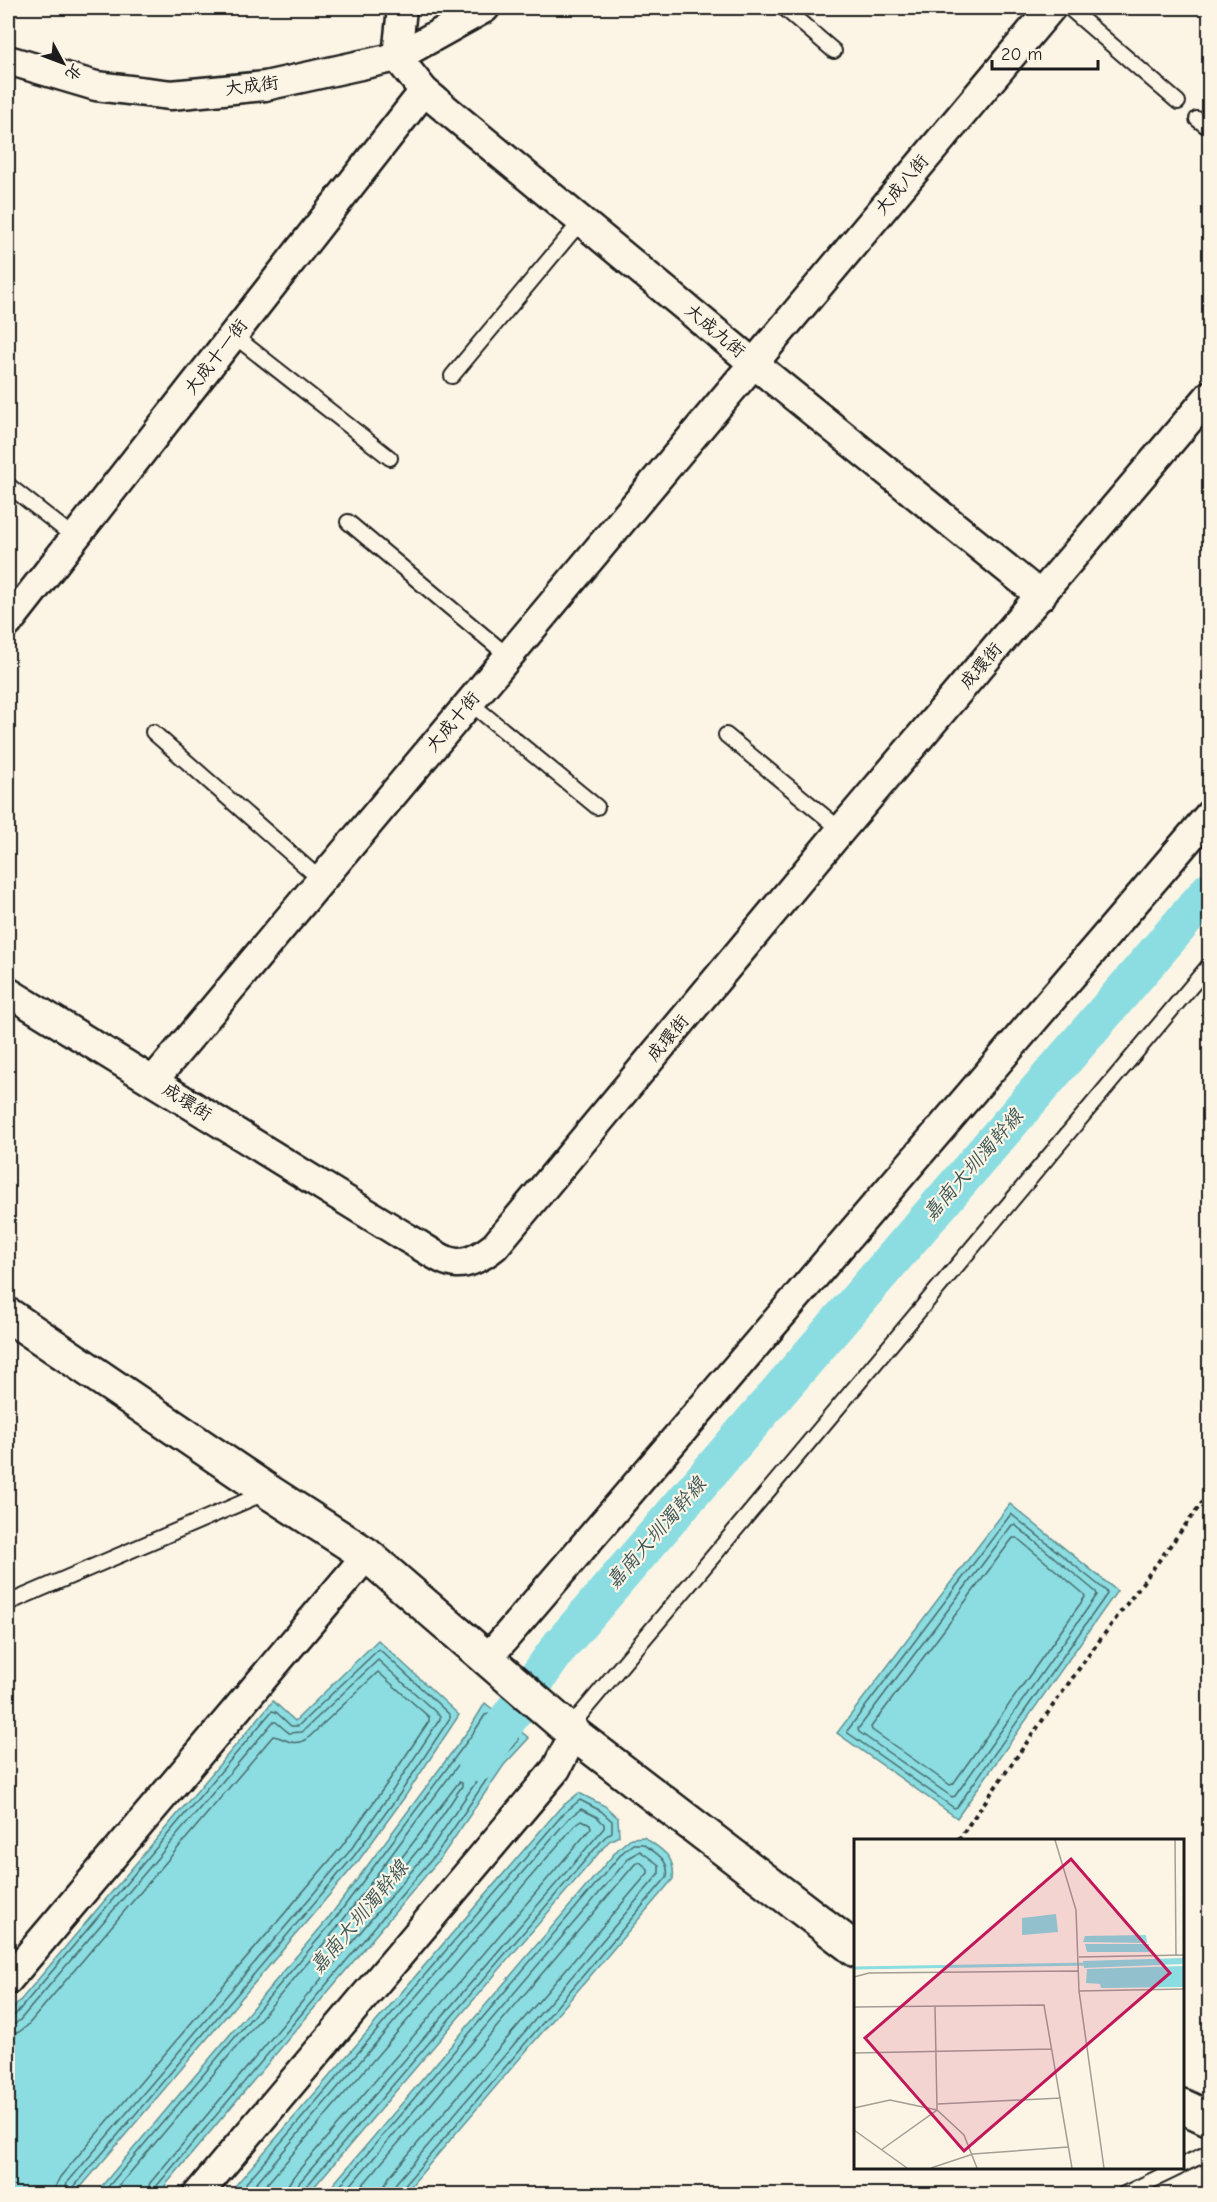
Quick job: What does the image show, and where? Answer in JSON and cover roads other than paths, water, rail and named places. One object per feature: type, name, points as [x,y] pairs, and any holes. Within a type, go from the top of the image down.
[{"type":"street","points":[[397,57],[402,8]]},
{"type":"street","name":"大成街","points":[[8,60],[96,86],[171,95],[265,86],[397,57],[484,8]]},
{"type":"street","name":"大成八街","points":[[753,363],[1051,8]]},
{"type":"street","name":"大成九街","points":[[397,57],[424,91],[753,363],[1041,596]]},
{"type":"street","name":"大成十一街","points":[[8,623],[424,91]]},
{"type":"street","name":"大成十街","points":[[153,1081],[753,363]]},
{"type":"street","name":"成環街","points":[[8,992],[407,1238],[452,1263],[463,1264],[478,1260],[495,1246],[841,830],[1209,395]]},
{"type":"street","points":[[495,1666],[1209,814]]},
{"type":"street","points":[[8,1315],[269,1492],[367,1555],[563,1725],[854,1949]]},
{"type":"street","points":[[8,1980],[367,1555]]},
{"type":"street","points":[[198,2194],[556,1769],[563,1725]]},
{"type":"street","points":[[1184,2107],[1209,2119]]},
{"type":"lane","points":[[784,8],[834,51]]},
{"type":"lane","points":[[1069,8],[1178,102]]},
{"type":"lane","points":[[1197,119],[1209,129]]},
{"type":"lane","points":[[452,376],[582,220]]},
{"type":"lane","points":[[233,335],[390,458]]},
{"type":"lane","points":[[8,485],[74,537]]},
{"type":"lane","points":[[348,522],[508,656]]},
{"type":"lane","points":[[469,702],[597,807]]},
{"type":"lane","points":[[153,732],[321,880]]},
{"type":"lane","points":[[726,735],[841,830]]},
{"type":"lane","points":[[563,1725],[580,1715],[1209,964]]},
{"type":"lane","points":[[8,1604],[269,1492]]},
{"type":"lane","points":[[1184,2164],[1209,2152]]},
{"type":"lane","points":[[1124,2194],[1176,2169]]},
{"type":"water","points":[[1010,1504],[1117,1591],[957,1818],[837,1733]]},
{"type":"water","points":[[378,1640],[459,1715],[404,1798],[359,1860],[75,2194],[8,2194],[8,2015],[273,1701],[295,1721]]},
{"type":"water","points":[[485,1703],[529,1738],[504,1765],[442,1856],[158,2194],[95,2194],[327,1920],[470,1728]]},
{"type":"water","points":[[579,1793],[605,1806],[618,1818],[619,1836],[609,1841],[308,2194],[246,2194],[235,2186],[560,1808]]},
{"type":"water","points":[[644,1837],[670,1859],[673,1879],[404,2194],[325,2194],[619,1848],[631,1838]]},
{"type":"waterway","name":"嘉南大圳濁幹線","points":[[477,1763],[560,1646],[1210,890]]}]
